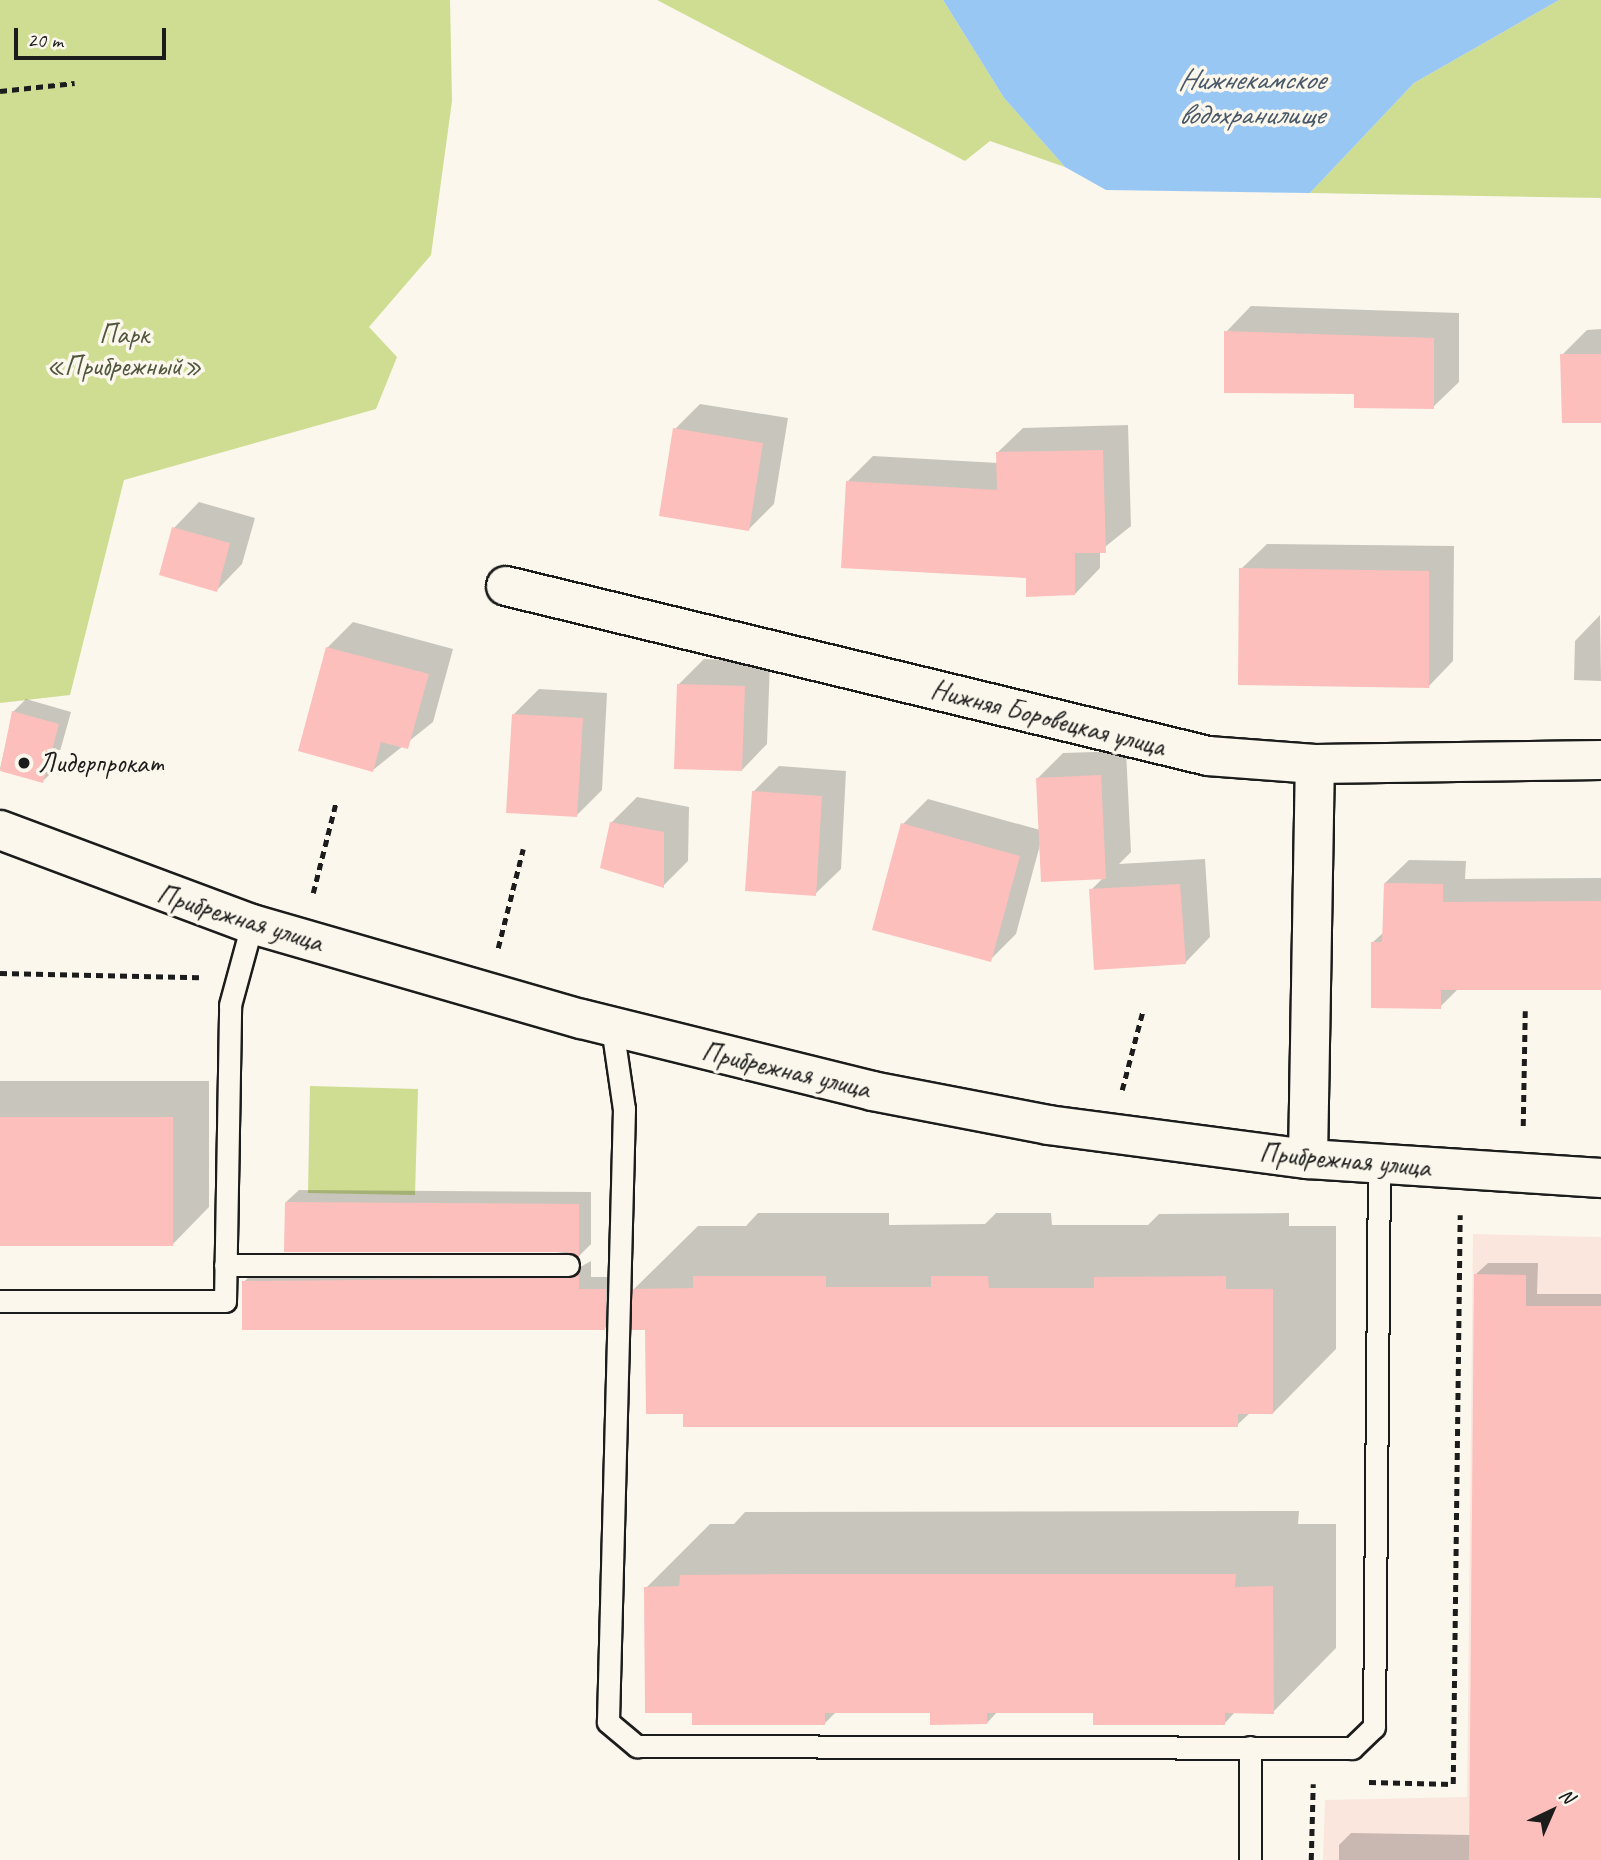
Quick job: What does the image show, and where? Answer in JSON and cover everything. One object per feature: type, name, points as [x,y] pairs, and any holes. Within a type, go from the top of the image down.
[{"type":"street","name":"Нижняя Боровецкая улица","points":[[506,586],[1208,756],[1315,764],[1601,760]]},
{"type":"street","points":[[1308,1158],[1315,764]]},
{"type":"street","name":"Прибрежная улица","points":[[0,830],[252,924],[612,1027],[872,1091],[1111,1132],[1308,1158],[1522,1175],[1601,1178]]},
{"type":"lane","points":[[0,1301],[225,1301],[230,1005],[252,924]]},
{"type":"lane","points":[[612,1027],[624,1108],[608,1722],[637,1746],[1352,1748],[1374,1727],[1379,1164]]},
{"type":"lane","points":[[225,1265],[568,1265]]},
{"type":"lane","points":[[1250,1747],[1250,1860]]},
{"type":"path","points":[[0,91],[75,83]]},
{"type":"path","points":[[301,938],[336,802]]},
{"type":"path","points":[[487,993],[523,849]]},
{"type":"path","points":[[0,973],[237,978]]},
{"type":"path","points":[[1111,1132],[1143,1010]]},
{"type":"path","points":[[1522,1175],[1525,1011]]},
{"type":"path","points":[[1355,1782],[1453,1784],[1461,1170]]},
{"type":"path","points":[[1311,1860],[1313,1782],[1327,1782]]},
{"type":"shaded area","points":[[1473,1234],[1601,1237],[1601,1860],[1323,1860],[1325,1800],[1467,1797]]},
{"type":"green space","name":"Парк «Прибрежный»","points":[[0,0],[450,0],[452,101],[431,255],[369,327],[397,357],[376,409],[124,480],[70,695],[0,703]]},
{"type":"green space","points":[[657,0],[943,0],[1004,98],[1065,167],[990,141],[965,161]]},
{"type":"green space","points":[[1559,0],[1601,0],[1601,198],[1310,193],[1414,83]]},
{"type":"green space","points":[[310,1086],[418,1089],[415,1195],[308,1193]]},
{"type":"water","name":"Нижнекамское водохранилище","points":[[943,0],[1559,0],[1414,83],[1310,193],[1106,190],[1065,167],[1004,98]]},
{"type":"building","points":[[1224,331],[1434,338],[1434,409],[1354,408],[1354,394],[1224,393]]},
{"type":"building","points":[[1560,354],[1601,354],[1601,423],[1562,423]]},
{"type":"building","points":[[673,428],[763,443],[749,531],[659,516]]},
{"type":"building","points":[[1103,450],[1106,553],[1075,553],[1075,595],[1026,597],[1026,578],[841,568],[846,481],[997,490],[996,452]]},
{"type":"building","points":[[172,527],[230,543],[217,592],[159,575]]},
{"type":"building","points":[[1239,568],[1429,571],[1429,688],[1238,685]]},
{"type":"building","points":[[326,647],[429,674],[408,749],[381,742],[373,772],[298,751]]},
{"type":"building","points":[[677,684],[745,686],[742,771],[674,769]]},
{"type":"building","points":[[12,711],[59,724],[43,783],[0,771]]},
{"type":"building","points":[[512,714],[583,718],[577,817],[506,813]]},
{"type":"building","points":[[1101,775],[1106,879],[1041,882],[1036,778]]},
{"type":"building","points":[[752,791],[822,796],[816,896],[745,891]]},
{"type":"building","points":[[610,822],[664,832],[664,888],[600,868]]},
{"type":"building","points":[[901,823],[1020,856],[991,962],[872,930]]},
{"type":"building","points":[[1384,883],[1443,884],[1443,902],[1601,901],[1601,990],[1441,990],[1441,1009],[1371,1008],[1371,942],[1382,942]]},
{"type":"building","points":[[1180,884],[1186,964],[1094,970],[1089,889]]},
{"type":"building","points":[[0,1117],[173,1117],[173,1246],[0,1246]]},
{"type":"building","points":[[285,1202],[579,1204],[579,1258],[568,1252],[284,1252]]},
{"type":"building","points":[[579,1271],[579,1289],[606,1289],[605,1330],[242,1330],[242,1281],[568,1278]]},
{"type":"building","points":[[1474,1274],[1526,1275],[1526,1306],[1601,1306],[1601,1860],[1469,1860]]},
{"type":"building","points":[[693,1276],[826,1276],[826,1287],[931,1287],[931,1276],[988,1276],[989,1288],[1094,1288],[1094,1277],[1226,1276],[1226,1289],[1273,1289],[1273,1414],[1238,1414],[1238,1427],[683,1427],[683,1414],[646,1414],[645,1330],[631,1330],[632,1289],[693,1288]]},
{"type":"building","points":[[1236,1574],[1235,1587],[1273,1586],[1274,1714],[1225,1713],[1225,1725],[1093,1725],[1093,1713],[987,1713],[987,1724],[930,1725],[930,1713],[825,1713],[825,1725],[692,1725],[692,1713],[645,1713],[644,1587],[679,1586],[680,1575]]},
{"type":"place","name":"Лидерпрокат","points":[[24,763]]}]
